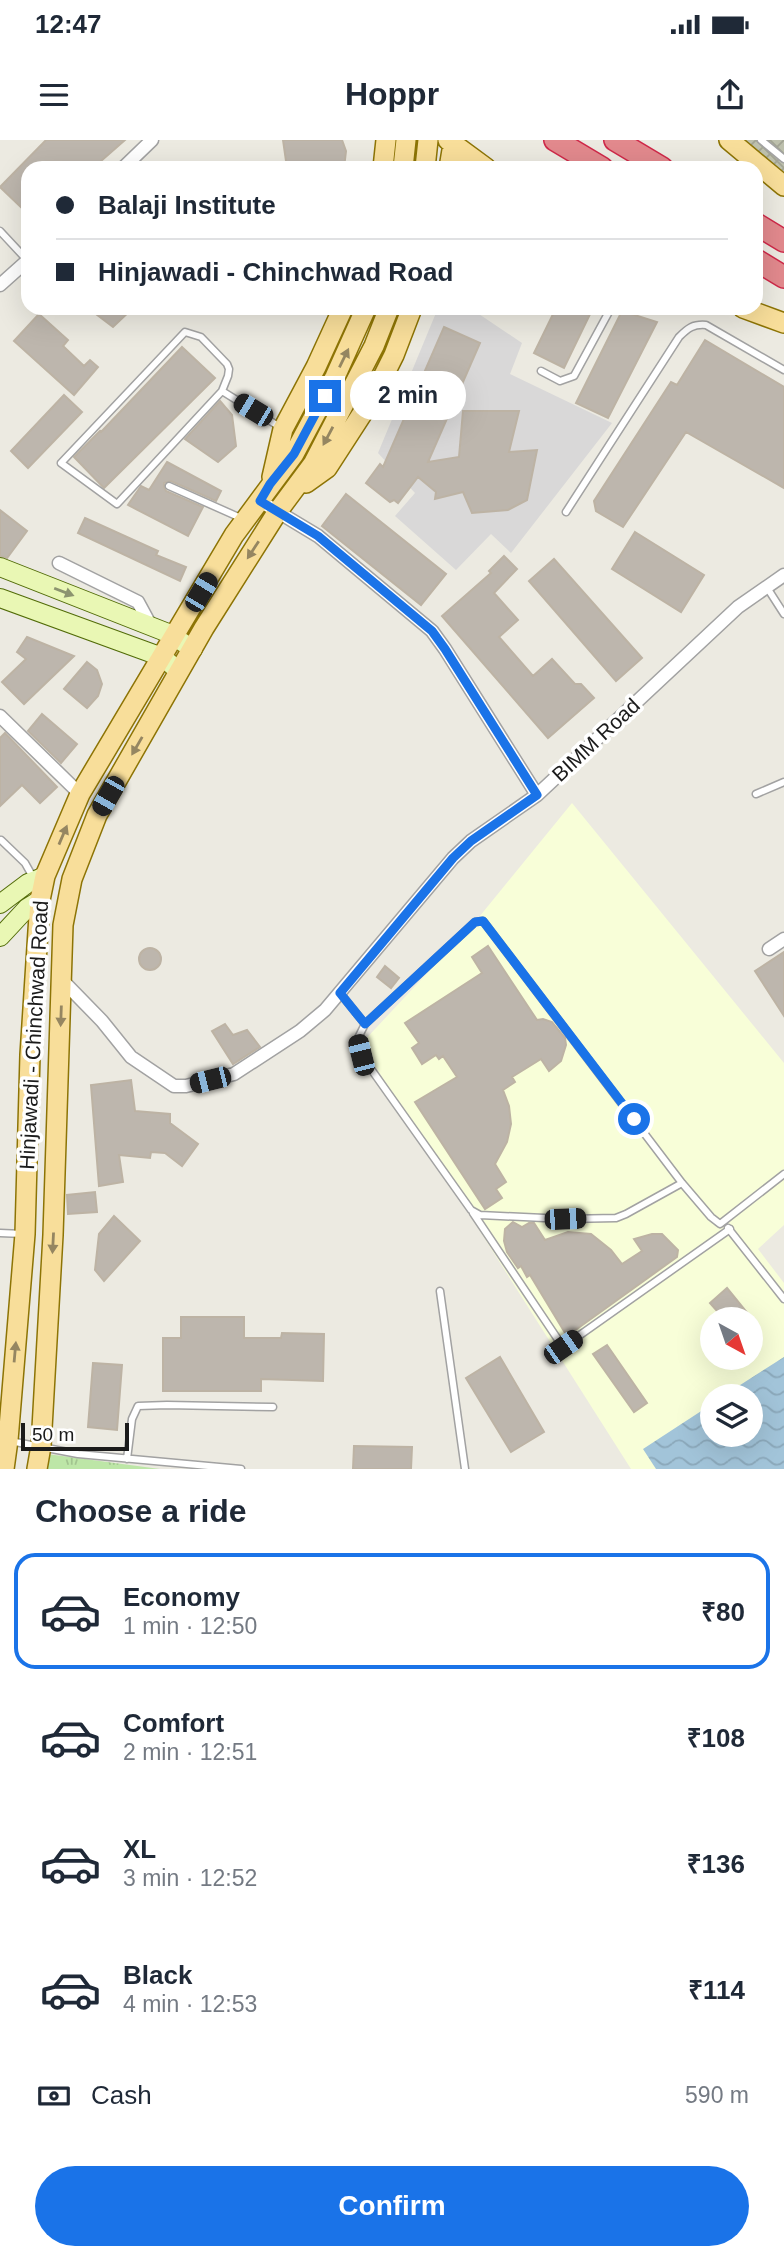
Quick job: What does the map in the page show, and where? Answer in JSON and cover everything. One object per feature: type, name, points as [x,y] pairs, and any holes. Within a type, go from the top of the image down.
[{"type":"highway","points":[[555,140],[590,161]]},
{"type":"highway","points":[[615,140],[650,161]]},
{"type":"highway","points":[[763,228],[784,241]]},
{"type":"highway","points":[[763,264],[784,277]]},
{"type":"main road","points":[[384,161],[386,140]]},
{"type":"main road","points":[[404,161],[406,140]]},
{"type":"main road","points":[[426,161],[428,140]]},
{"type":"main road","points":[[729,140],[754,161]]},
{"type":"main road","points":[[450,161],[451,142]]},
{"type":"main road","points":[[451,142],[477,161]]},
{"type":"main road","points":[[763,168],[784,186]]},
{"type":"main road","points":[[340,315],[316,368],[283,429],[265,493],[295,491],[327,468],[373,397],[394,355],[409,315]]},
{"type":"main road","name":"Hinjawadi - Chinchwad Road","points":[[4,1469],[25,1234],[30,1055],[40,878],[80,794],[234,535],[294,454],[335,377],[363,315]]},
{"type":"main road","name":"Hinjawadi - Chinchwad Road","points":[[37,1469],[41,1446],[53,1235],[63,925],[72,879],[97,815],[192,649],[278,511],[313,464],[354,387],[386,315]]},
{"type":"main road","points":[[762,315],[784,323]]},
{"type":"street","points":[[130,161],[152,140]]},
{"type":"street","points":[[0,285],[21,266]]},
{"type":"street","points":[[265,493],[278,511],[318,536],[432,631],[537,795]]},
{"type":"street","points":[[60,563],[138,602],[151,626]]},
{"type":"street","points":[[0,568],[175,636],[192,649]]},
{"type":"street","name":"BIMM Road","points":[[62,980],[102,1021],[131,1057],[174,1086],[186,1086],[234,1074],[300,1031],[325,1010],[453,858],[471,841],[537,795],[738,607],[784,575]]},
{"type":"street","points":[[0,598],[162,657],[179,671]]},
{"type":"street","points":[[0,716],[80,794]]},
{"type":"street","points":[[1,901],[40,878]]},
{"type":"street","points":[[0,936],[27,908],[40,900]]},
{"type":"street","points":[[769,949],[784,939]]},
{"type":"lane","points":[[761,140],[784,159]]},
{"type":"lane","points":[[0,231],[21,253]]},
{"type":"lane","points":[[541,371],[560,381],[574,376],[607,315]]},
{"type":"lane","points":[[566,512],[679,337],[688,328],[697,324],[706,325],[784,370]]},
{"type":"lane","points":[[185,332],[201,337],[227,364],[228,376],[222,391],[117,504],[61,463],[185,332]]},
{"type":"lane","points":[[222,391],[283,429]]},
{"type":"lane","points":[[169,486],[245,520]]},
{"type":"lane","points":[[766,586],[784,614]]},
{"type":"lane","points":[[756,794],[784,782]]},
{"type":"lane","points":[[1,840],[40,878]]},
{"type":"lane","points":[[730,1229],[563,1347],[468,1205],[361,1055],[357,1040],[365,1024],[475,922],[483,921],[682,1183],[711,1217],[730,1229],[784,1299]]},
{"type":"lane","points":[[340,993],[365,1024]]},
{"type":"lane","points":[[720,1224],[784,1174]]},
{"type":"lane","points":[[468,1205],[480,1215],[565,1219],[616,1217],[682,1183]]},
{"type":"lane","points":[[0,1233],[25,1234]]},
{"type":"lane","points":[[440,1291],[465,1469]]},
{"type":"lane","points":[[127,1459],[132,1419],[138,1406],[273,1407]]},
{"type":"lane","points":[[8,1440],[78,1454],[241,1469]]},
{"type":"shaded area","points":[[741,140],[784,140],[784,174],[773,164]]},
{"type":"shaded area","points":[[435,315],[480,315],[522,343],[510,374],[612,423],[511,553],[491,534],[456,570],[395,516],[415,493],[378,453]]},
{"type":"shaded area","points":[[572,803],[784,1063],[784,1225],[758,1249],[784,1283],[784,1469],[631,1469],[361,1044],[475,922]]},
{"type":"green space","points":[[47,1454],[160,1469],[45,1469]]},
{"type":"water","points":[[784,1357],[784,1469],[656,1469],[643,1449],[700,1412],[700,1447],[763,1447],[763,1384],[742,1384]]},
{"type":"building","points":[[46,140],[125,140],[101,161],[25,161]]},
{"type":"building","points":[[283,140],[342,140],[346,151],[345,161],[286,161]]},
{"type":"building","points":[[21,166],[21,207],[0,187]]},
{"type":"building","points":[[40,315],[68,340],[63,346],[84,366],[90,360],[98,367],[74,395],[14,341]]},
{"type":"building","points":[[97,315],[126,315],[113,327]]},
{"type":"building","points":[[553,315],[590,315],[564,368],[534,353]]},
{"type":"building","points":[[620,315],[635,315],[657,322],[608,418],[576,403]]},
{"type":"building","points":[[444,327],[480,343],[428,462],[459,457],[463,411],[519,411],[509,452],[537,450],[527,500],[508,510],[472,513],[463,492],[435,499],[436,492],[418,477],[398,503],[394,500],[390,502],[366,483],[380,464],[383,467]]},
{"type":"building","points":[[705,340],[784,387],[784,488],[686,432],[623,527],[596,511],[594,501],[671,382],[677,385]]},
{"type":"building","points":[[182,347],[215,378],[104,488],[74,457]]},
{"type":"building","points":[[64,395],[82,412],[28,468],[11,451]]},
{"type":"building","points":[[220,401],[232,415],[236,446],[218,462],[185,439]]},
{"type":"building","points":[[167,462],[221,491],[216,501],[171,481],[164,483],[166,491],[203,507],[188,536],[128,505],[141,486],[149,490]]},
{"type":"building","points":[[346,494],[446,574],[421,605],[322,526]]},
{"type":"building","points":[[0,510],[27,531],[7,558],[0,556]]},
{"type":"building","points":[[85,518],[158,551],[156,555],[186,567],[180,581],[78,533]]},
{"type":"building","points":[[635,532],[704,575],[681,612],[612,569]]},
{"type":"building","points":[[504,556],[517,569],[494,593],[518,620],[499,637],[533,676],[552,659],[575,684],[581,684],[594,698],[548,738],[442,616],[491,573],[489,571]]},
{"type":"building","points":[[554,559],[642,658],[616,681],[529,581]]},
{"type":"building","points":[[27,637],[74,656],[24,704],[2,682],[26,659],[17,652]]},
{"type":"building","points":[[87,662],[97,670],[102,684],[98,696],[87,708],[64,689]]},
{"type":"building","points":[[42,714],[77,744],[61,763],[28,731]]},
{"type":"building","points":[[5,733],[57,787],[40,803],[22,785],[0,806],[0,738]]},
{"type":"building","points":[[488,946],[537,1020],[552,1022],[565,1038],[566,1045],[561,1061],[549,1071],[541,1059],[512,1077],[515,1082],[503,1090],[509,1106],[511,1124],[507,1142],[495,1164],[506,1182],[496,1189],[502,1198],[485,1209],[415,1102],[457,1077],[443,1056],[439,1059],[436,1055],[422,1064],[412,1048],[419,1043],[405,1023],[482,973],[472,957]]},
{"type":"building","points":[[146,948],[154,948],[161,955],[161,963],[154,970],[146,970],[139,963],[139,955]]},
{"type":"building","points":[[784,952],[784,1016],[755,971]]},
{"type":"building","points":[[385,966],[399,978],[391,988],[377,977]]},
{"type":"building","points":[[225,1024],[233,1035],[247,1030],[260,1047],[233,1064],[212,1031]]},
{"type":"building","points":[[131,1080],[135,1111],[170,1114],[170,1123],[198,1144],[182,1166],[165,1153],[151,1152],[150,1158],[119,1155],[123,1182],[99,1186],[91,1085]]},
{"type":"building","points":[[95,1192],[97,1212],[68,1214],[67,1195]]},
{"type":"building","points":[[114,1216],[140,1241],[104,1281],[95,1270],[99,1234]]},
{"type":"building","points":[[513,1222],[522,1227],[534,1223],[545,1240],[568,1232],[591,1234],[611,1250],[622,1264],[642,1251],[634,1239],[662,1234],[678,1250],[677,1257],[567,1336],[530,1275],[527,1277],[521,1266],[518,1268],[507,1252],[505,1229]]},
{"type":"building","points":[[727,1288],[742,1307],[714,1307],[710,1303]]},
{"type":"building","points":[[181,1317],[244,1317],[244,1338],[281,1338],[282,1333],[324,1334],[323,1381],[261,1379],[261,1391],[163,1391],[163,1338],[181,1338]]},
{"type":"building","points":[[607,1345],[647,1403],[634,1412],[593,1354]]},
{"type":"building","points":[[500,1357],[544,1432],[511,1452],[466,1378]]},
{"type":"building","points":[[93,1363],[122,1365],[117,1430],[88,1427]]},
{"type":"building","points":[[354,1446],[412,1447],[411,1469],[353,1469]]},
{"type":"route","points":[[325,396],[294,454],[260,501],[318,536],[432,631],[537,795],[471,841],[453,858],[340,993],[365,1024],[475,922],[483,921],[634,1119]]}]
